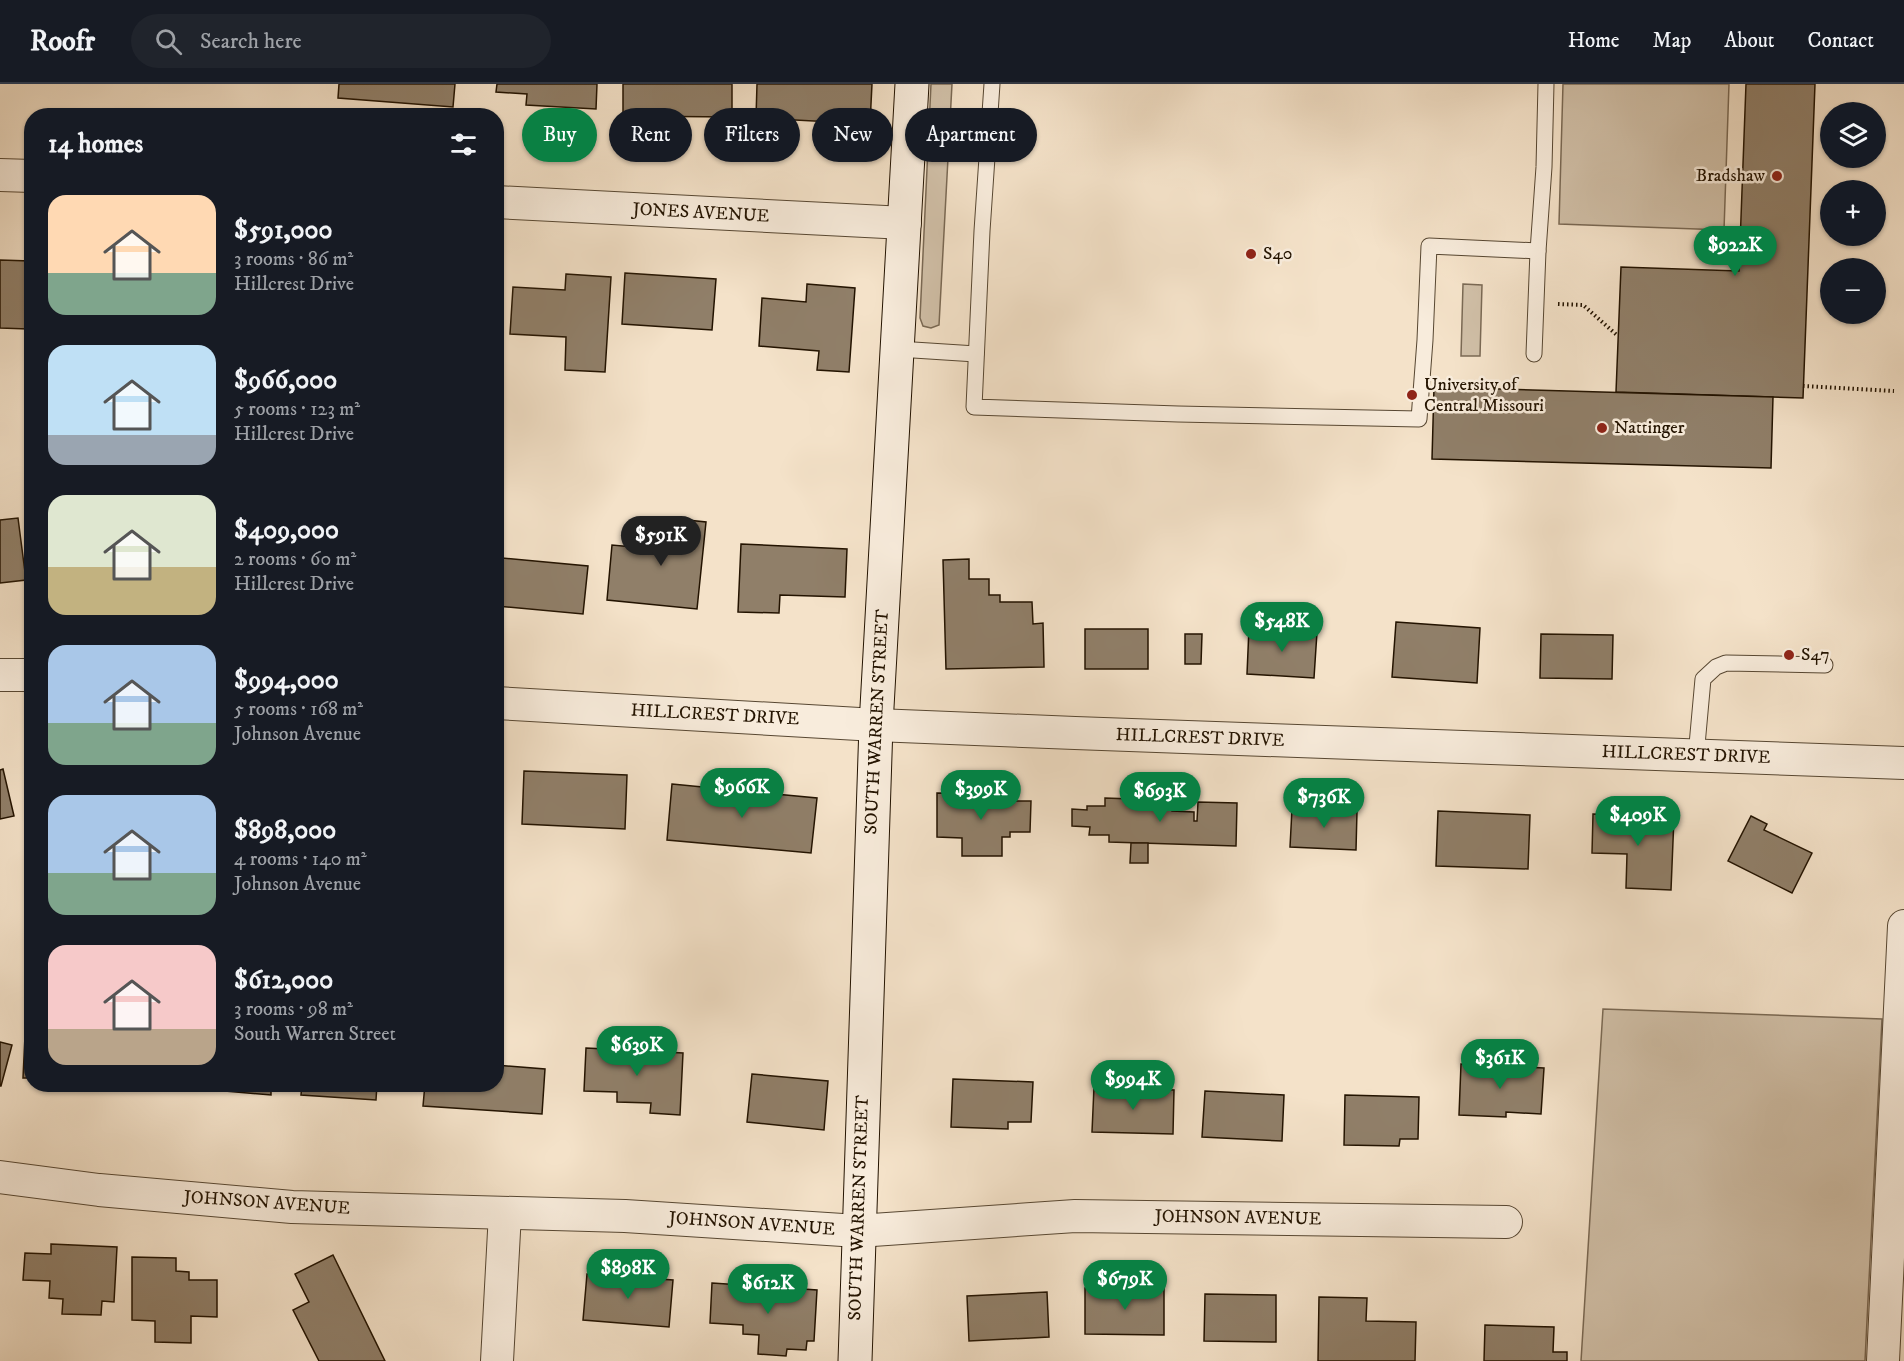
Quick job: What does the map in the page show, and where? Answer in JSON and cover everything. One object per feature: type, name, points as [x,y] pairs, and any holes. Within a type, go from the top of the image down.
[{"type":"street","name":"SOUTH WARREN STREET","points":[[855,1361],[876,725],[912,84]]},
{"type":"street","points":[[0,175],[24,176]]},
{"type":"street","name":"JONES AVENUE","points":[[504,202],[905,223]]},
{"type":"street","points":[[0,675],[24,675]]},
{"type":"street","name":"HILLCREST DRIVE","points":[[504,703],[876,725],[1904,763]]},
{"type":"street","points":[[1882,1361],[1904,926]]},
{"type":"street","name":"JOHNSON AVENUE","points":[[0,1177],[99,1190],[292,1207],[625,1216],[858,1231],[1075,1216],[1506,1222]]},
{"type":"street","points":[[497,1361],[505,1213]]},
{"type":"lane","points":[[992,84],[974,407],[1419,419],[1429,246],[1538,251]]},
{"type":"lane","points":[[1534,354],[1546,84]]},
{"type":"lane","points":[[898,348],[976,354]]},
{"type":"lane","points":[[1696,756],[1703,679],[1716,666],[1725,663],[1825,665]]},
{"type":"path","points":[[1536,303],[1583,305],[1618,336]]},
{"type":"path","points":[[1803,386],[1894,391]]},
{"type":"shaded area","points":[[931,84],[952,84],[951,108],[930,108]]},
{"type":"shaded area","points":[[1563,84],[1729,84],[1724,230],[1559,224]]},
{"type":"shaded area","points":[[927,162],[948,162],[939,325],[931,328],[923,326],[920,318]]},
{"type":"shaded area","points":[[1463,284],[1482,285],[1480,356],[1461,356]]},
{"type":"shaded area","points":[[1603,1009],[1882,1019],[1865,1361],[1581,1361]]},
{"type":"building","points":[[339,84],[455,84],[453,107],[338,98]]},
{"type":"building","points":[[497,84],[597,84],[596,108],[526,105],[527,94],[496,92]]},
{"type":"building","points":[[623,84],[732,84],[732,108],[704,108],[704,117],[692,117],[692,108],[623,108]]},
{"type":"building","points":[[757,84],[872,84],[871,108],[812,108],[812,121],[800,120],[800,108],[756,108]]},
{"type":"building","name":"Bradshaw","points":[[1746,84],[1815,84],[1803,398],[1616,392],[1621,267],[1739,271]]},
{"type":"building","points":[[0,260],[24,261],[24,329],[0,328]]},
{"type":"building","points":[[625,273],[716,279],[712,330],[622,324]]},
{"type":"building","points":[[566,274],[611,277],[605,372],[565,370],[566,337],[510,334],[513,287],[565,290]]},
{"type":"building","points":[[807,284],[855,288],[849,372],[817,370],[819,351],[759,346],[762,298],[806,302]]},
{"type":"building","name":"Nattinger","points":[[1434,387],[1773,397],[1771,468],[1432,459]]},
{"type":"building","points":[[658,517],[706,522],[697,609],[607,600],[612,545],[655,549]]},
{"type":"building","points":[[18,518],[24,580],[0,583],[0,520]]},
{"type":"building","points":[[741,544],[847,549],[845,597],[780,595],[779,613],[738,612]]},
{"type":"building","points":[[504,558],[588,566],[583,614],[504,607]]},
{"type":"building","points":[[969,559],[969,579],[989,579],[989,595],[1000,595],[1000,602],[1032,602],[1033,624],[1043,623],[1044,667],[946,669],[943,560]]},
{"type":"building","points":[[1396,622],[1480,628],[1477,683],[1392,677]]},
{"type":"building","points":[[1249,628],[1317,632],[1314,678],[1247,674]]},
{"type":"building","points":[[1085,629],[1148,629],[1148,669],[1085,669]]},
{"type":"building","points":[[1185,634],[1202,634],[1201,664],[1185,664]]},
{"type":"building","points":[[1541,634],[1613,635],[1612,679],[1540,678]]},
{"type":"building","points":[[3,769],[14,816],[0,819],[0,770]]},
{"type":"building","points":[[524,771],[627,775],[625,829],[522,824]]},
{"type":"building","points":[[672,784],[817,798],[811,853],[667,840]]},
{"type":"building","points":[[937,793],[1010,794],[1010,801],[1031,801],[1030,832],[1010,832],[1010,837],[1002,837],[1002,856],[962,856],[962,838],[937,837]]},
{"type":"building","points":[[1105,798],[1132,799],[1132,803],[1172,805],[1172,811],[1194,812],[1194,821],[1197,821],[1198,802],[1237,803],[1236,846],[1109,842],[1109,835],[1089,835],[1090,827],[1072,826],[1072,809],[1087,810],[1087,806],[1105,806]]},
{"type":"building","points":[[1292,809],[1357,811],[1356,850],[1290,847]]},
{"type":"building","points":[[1438,811],[1530,815],[1528,869],[1436,866]]},
{"type":"building","points":[[1593,814],[1674,817],[1671,890],[1626,888],[1627,854],[1592,853]]},
{"type":"building","points":[[1751,816],[1767,824],[1764,830],[1812,853],[1792,893],[1728,861]]},
{"type":"building","points":[[1131,843],[1148,843],[1148,863],[1130,863]]},
{"type":"building","points":[[0,1042],[12,1045],[1,1086],[0,1086]]},
{"type":"building","points":[[586,1048],[683,1053],[680,1115],[650,1113],[651,1103],[617,1102],[617,1092],[584,1091]]},
{"type":"building","points":[[1461,1064],[1544,1068],[1541,1114],[1506,1112],[1506,1117],[1459,1115]]},
{"type":"building","points":[[504,1066],[545,1069],[542,1114],[423,1106],[424,1092],[504,1092]]},
{"type":"building","points":[[752,1074],[828,1081],[824,1130],[747,1122]]},
{"type":"building","points":[[953,1079],[1033,1082],[1031,1122],[1008,1122],[1008,1129],[951,1127]]},
{"type":"building","points":[[1094,1087],[1174,1090],[1173,1134],[1092,1132]]},
{"type":"building","points":[[1205,1091],[1284,1095],[1282,1141],[1202,1137]]},
{"type":"building","points":[[236,1092],[271,1092],[271,1095]]},
{"type":"building","points":[[301,1092],[376,1092],[376,1100],[301,1095]]},
{"type":"building","points":[[1345,1095],[1419,1097],[1418,1139],[1400,1139],[1399,1146],[1344,1145]]},
{"type":"building","points":[[51,1244],[117,1247],[114,1302],[102,1301],[101,1315],[62,1314],[63,1299],[49,1298],[50,1281],[23,1280],[25,1253],[51,1254]]},
{"type":"building","points":[[333,1255],[385,1361],[319,1361],[293,1310],[309,1302],[295,1274]]},
{"type":"building","points":[[132,1257],[176,1258],[176,1271],[189,1272],[189,1280],[217,1280],[217,1317],[191,1316],[191,1343],[155,1342],[155,1321],[132,1320]]},
{"type":"building","points":[[587,1274],[673,1280],[669,1327],[583,1320]]},
{"type":"building","points":[[712,1283],[817,1290],[814,1341],[807,1341],[806,1350],[787,1349],[786,1356],[758,1354],[759,1335],[743,1334],[743,1325],[710,1323]]},
{"type":"building","points":[[1085,1288],[1164,1288],[1164,1335],[1085,1334]]},
{"type":"building","points":[[1047,1292],[1049,1337],[969,1341],[967,1296]]},
{"type":"building","points":[[1205,1294],[1276,1295],[1276,1342],[1204,1341]]},
{"type":"building","points":[[1319,1297],[1367,1298],[1366,1321],[1416,1322],[1415,1361],[1318,1361]]},
{"type":"building","points":[[1485,1325],[1554,1327],[1553,1352],[1567,1352],[1567,1361],[1484,1361]]},
{"type":"place","name":"Bradshaw","points":[[1777,176]]},
{"type":"place","name":"S40","points":[[1251,254]]},
{"type":"place","name":"University of Central Missouri","points":[[1412,395]]},
{"type":"place","name":"Nattinger","points":[[1602,428]]},
{"type":"place","name":"S47","points":[[1789,655]]}]
